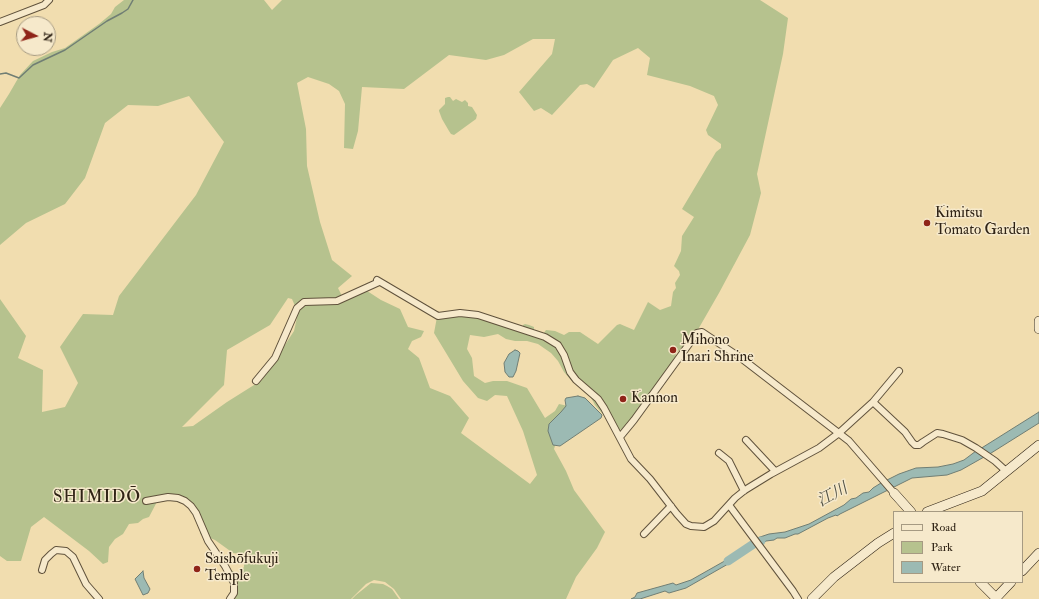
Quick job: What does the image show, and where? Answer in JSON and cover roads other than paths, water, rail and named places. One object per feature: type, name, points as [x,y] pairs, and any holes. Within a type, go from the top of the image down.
[{"type":"street","points":[[0,22],[44,5],[49,0]]},
{"type":"street","points":[[256,381],[275,358],[297,308],[304,302],[337,301],[378,281],[438,316],[460,313],[478,315],[526,330],[552,341],[562,350],[570,372],[576,380],[598,399],[631,459],[650,479],[686,524],[704,527],[714,521],[744,491],[775,471],[819,448],[839,434],[873,402],[899,371]]},
{"type":"street","points":[[1039,320],[1039,329]]},
{"type":"street","points":[[620,437],[697,333],[702,332],[741,358],[849,441],[910,511]]},
{"type":"street","points":[[873,402],[905,432],[915,444],[918,445],[937,433],[962,440],[976,448],[1006,471]]},
{"type":"street","points":[[746,440],[775,471]]},
{"type":"street","points":[[930,511],[982,491],[1039,445]]},
{"type":"street","points":[[719,453],[729,461],[744,491]]},
{"type":"street","points":[[146,501],[168,497],[178,498],[191,506],[196,513],[208,541],[225,566],[234,583],[234,594],[230,599]]},
{"type":"street","points":[[729,505],[754,537],[798,599]]},
{"type":"street","points":[[644,534],[671,506]]},
{"type":"street","points":[[812,599],[834,577],[878,543],[893,534]]},
{"type":"street","points":[[42,570],[45,560],[56,550],[66,551],[73,557],[86,584],[99,599]]},
{"type":"street","points":[[1023,570],[1039,553]]},
{"type":"street","points":[[981,583],[996,599],[1010,583]]},
{"type":"water","points":[[515,350],[520,353],[516,371],[513,377],[509,377],[505,372],[504,363],[509,354]]},
{"type":"water","points":[[578,396],[585,398],[602,415],[601,418],[560,446],[553,445],[548,431],[549,424],[566,406],[566,398]]},
{"type":"water","points":[[1039,412],[1039,423],[988,455],[980,449]]},
{"type":"water","points":[[976,451],[984,457],[961,470],[947,475],[912,478],[894,487],[887,480],[916,468],[938,467],[953,464],[964,460]]},
{"type":"water","points":[[881,483],[888,490],[798,534],[766,541],[762,544],[757,538],[769,534],[785,532],[809,524],[844,505],[851,499],[856,498],[863,493],[869,492]]},
{"type":"water","points":[[737,554],[738,557],[735,560],[686,588],[669,593],[665,591],[640,599],[631,599],[635,597],[637,593],[673,583],[676,585],[691,580]]},
{"type":"water","points":[[143,571],[144,578],[150,589],[148,593],[143,595],[135,579]]},
{"type":"waterway","points":[[0,74],[6,73],[19,78],[33,65],[65,50],[107,21],[128,9],[133,0]]},
{"type":"waterway","name":"江川","points":[[728,561],[755,543],[761,541]]},
{"type":"place","name":"Kimitsu Tomato Garden","points":[[927,223]]},
{"type":"place","name":"Mihono Inari Shrine","points":[[673,350]]},
{"type":"place","name":"Kannon","points":[[623,399]]},
{"type":"place","name":"Saishōfukuji Temple","points":[[197,569]]},
{"type":"district","name":"SHIMIDŌ","points":[[97,498]]}]
